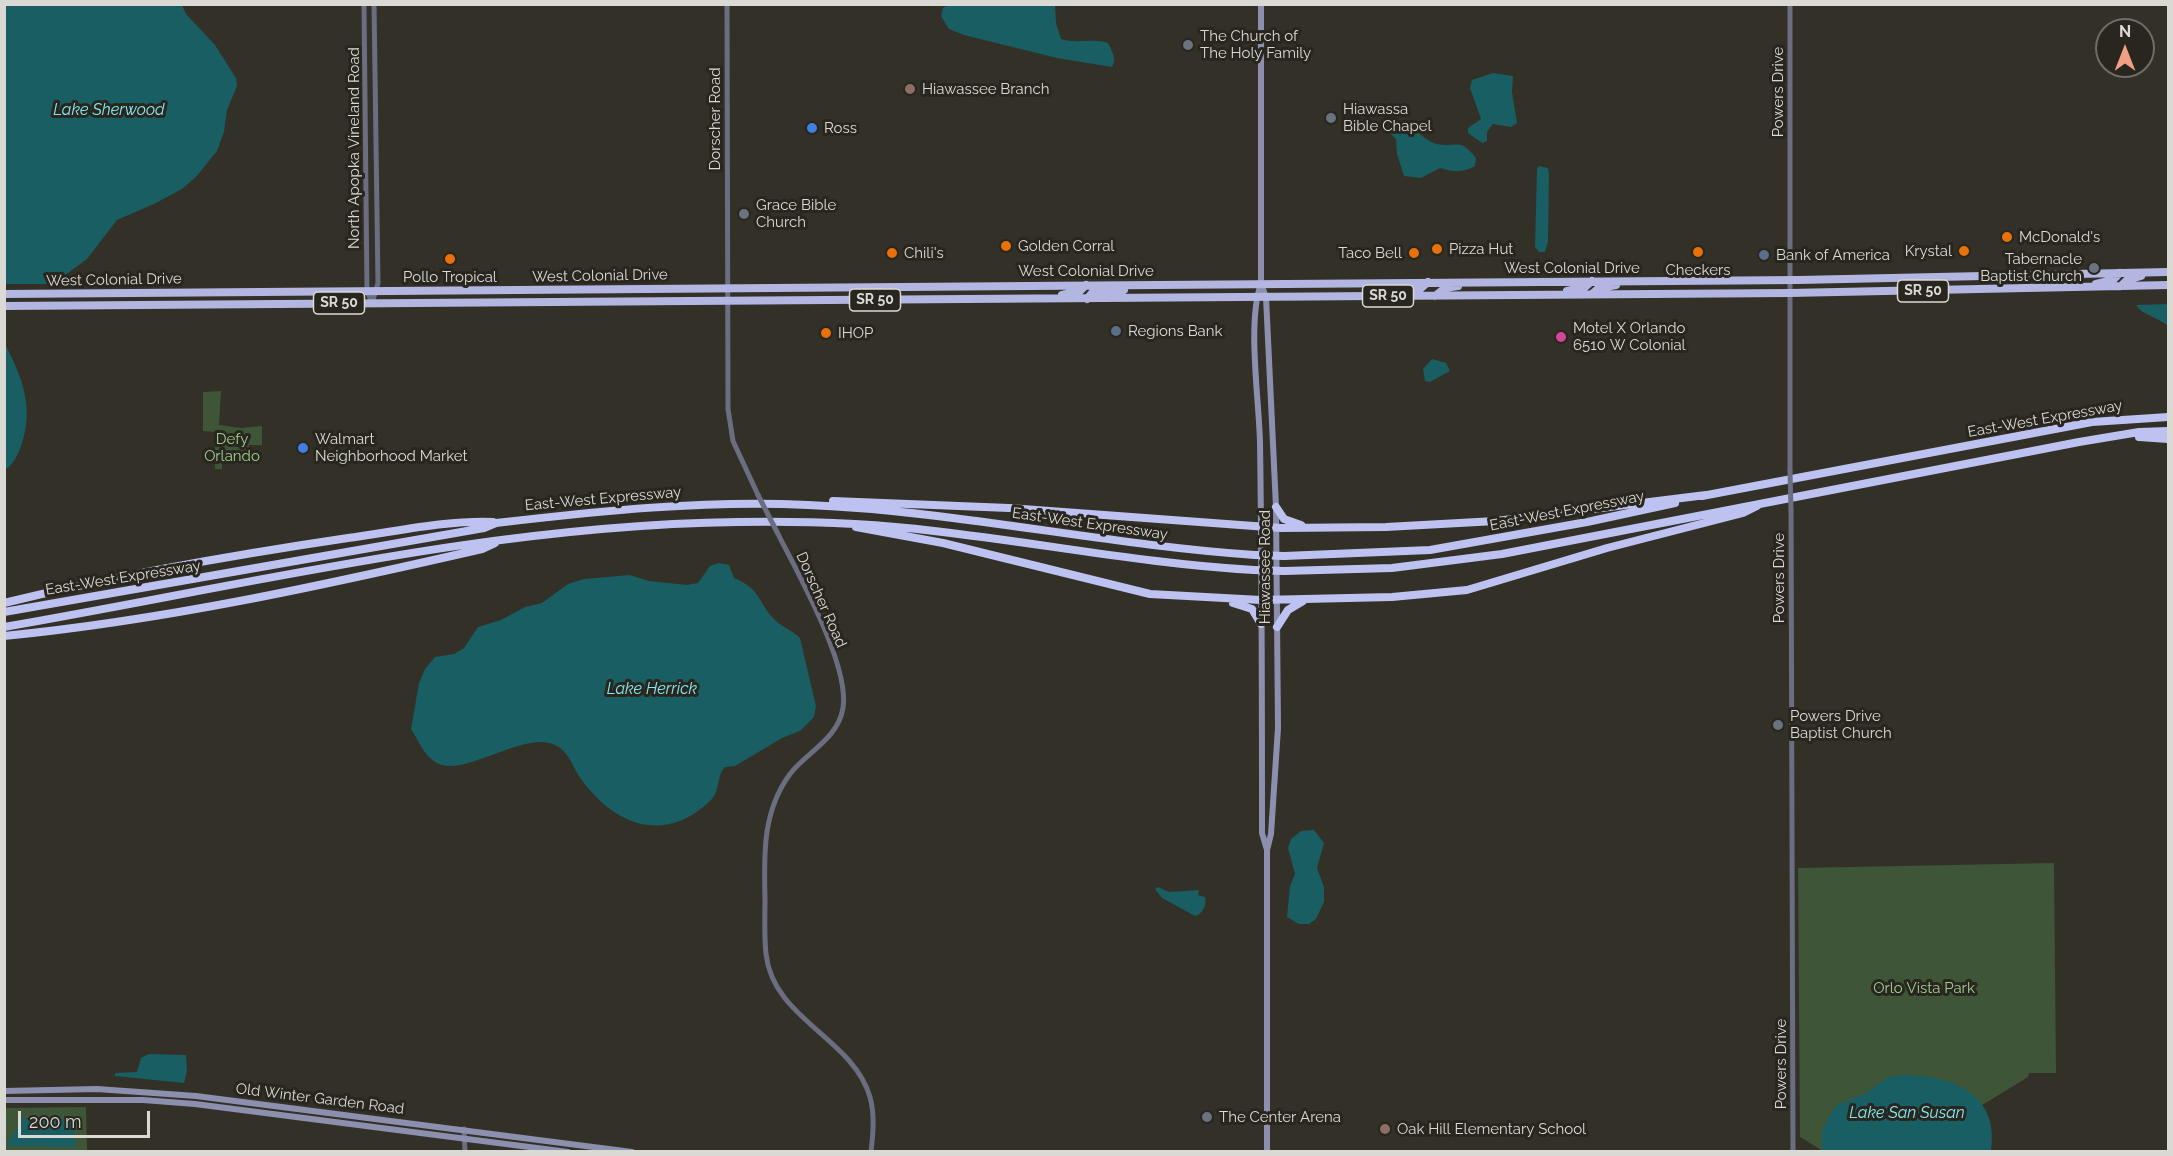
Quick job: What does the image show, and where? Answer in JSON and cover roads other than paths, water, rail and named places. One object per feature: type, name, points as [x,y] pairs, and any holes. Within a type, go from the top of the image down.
[{"type":"highway","points":[[2121,286],[2127,280],[2157,272]]},
{"type":"highway","name":"West Colonial Drive","points":[[4,294],[1790,280],[2169,272]]},
{"type":"highway","points":[[2080,287],[2113,280],[2120,273]]},
{"type":"highway","points":[[1545,295],[1585,288],[1592,281]]},
{"type":"highway","points":[[1592,294],[1599,288],[1638,281]]},
{"type":"highway","points":[[1386,296],[1420,289],[1428,282]]},
{"type":"highway","points":[[1435,296],[1445,288],[1478,282]]},
{"type":"highway","points":[[1043,298],[1080,291],[1086,285]]},
{"type":"highway","points":[[1086,298],[1094,291],[1144,289],[1152,285]]},
{"type":"highway","name":"West Colonial Drive","points":[[4,306],[1790,293],[2169,285]]},
{"type":"highway","points":[[921,286],[921,299]]},
{"type":"highway","points":[[493,302],[519,298],[530,290]]},
{"type":"highway","points":[[528,302],[538,296],[567,290]]},
{"type":"highway","points":[[201,304],[228,292]]},
{"type":"highway","points":[[45,305],[67,300],[77,294]]},
{"type":"highway","name":"East-West Expressway","points":[[4,612],[449,535],[484,528],[496,522],[668,506],[808,504],[970,521],[1153,547],[1255,555],[1284,556],[1430,550],[1587,522],[1706,495],[2092,422],[2169,416]]},
{"type":"highway","name":"East-West Expressway","points":[[4,627],[500,541],[664,524],[751,522],[850,525],[934,531],[1193,566],[1254,570],[1336,571],[1439,563],[1757,506],[2114,436],[2169,431]]},
{"type":"highway","points":[[2114,436],[2169,439]]},
{"type":"highway","points":[[808,504],[817,501],[944,505],[1277,527],[1424,526],[1706,495]]},
{"type":"highway","points":[[850,525],[864,530],[944,543],[1150,594],[1215,599],[1309,599],[1392,597],[1467,590],[1607,548],[1743,513],[1757,506]]},
{"type":"highway","points":[[1276,507],[1284,519],[1311,527]]},
{"type":"highway","points":[[4,603],[167,568],[315,543],[422,528],[496,522]]},
{"type":"highway","points":[[4,636],[124,621],[294,591],[482,549],[500,541]]},
{"type":"highway","points":[[1215,599],[1247,606],[1252,609],[1261,624]]},
{"type":"highway","points":[[1277,627],[1288,610],[1309,599]]},
{"type":"main road","name":"Hiawassee Road","points":[[1261,4],[1261,284],[1256,297],[1261,526],[1262,833],[1267,850]]},
{"type":"main road","name":"Hiawassee Road","points":[[1261,284],[1266,297],[1277,527],[1278,743],[1271,834],[1267,850],[1267,1152]]},
{"type":"main road","name":"Old Winter Garden Road","points":[[4,1091],[150,1091],[632,1152]]},
{"type":"main road","name":"Old Winter Garden Road","points":[[4,1100],[143,1100],[568,1152]]},
{"type":"street","name":"North Apopka Vineland Road","points":[[364,4],[367,291]]},
{"type":"street","name":"North Apopka Vineland Road","points":[[374,4],[378,291]]},
{"type":"street","name":"Dorscher Road","points":[[727,4],[726,301],[729,421],[737,452],[826,632],[844,702],[841,716],[833,732],[795,768],[772,806],[765,838],[766,954],[773,981],[784,998],[850,1062],[866,1084],[873,1112],[871,1152]]},
{"type":"street","name":"Powers Drive","points":[[1790,4],[1793,1152]]},
{"type":"street","points":[[367,291],[372,303]]},
{"type":"street","points":[[372,303],[378,291]]},
{"type":"street","points":[[464,1129],[465,1152]]},
{"type":"water","name":"Lake Sherwood","points":[[4,5],[182,5],[186,14],[215,45],[236,78],[237,86],[227,110],[224,132],[217,151],[196,177],[182,189],[117,220],[87,259],[50,284],[5,284]]},
{"type":"water","points":[[948,5],[1055,5],[1056,23],[1061,39],[1108,43],[1114,61],[1112,67],[1057,58],[964,35],[949,29],[941,16],[943,8]]},
{"type":"water","points":[[1493,73],[1513,76],[1512,92],[1517,123],[1511,127],[1493,124],[1487,132],[1487,141],[1482,143],[1468,133],[1468,128],[1481,119],[1470,88],[1472,80]]},
{"type":"water","points":[[1412,129],[1434,143],[1462,145],[1476,158],[1475,166],[1458,171],[1440,168],[1421,178],[1404,176],[1397,154],[1396,139],[1387,130]]},
{"type":"water","points":[[1539,166],[1548,168],[1549,175],[1548,242],[1545,252],[1539,252],[1535,247],[1537,169]]},
{"type":"water","points":[[2168,304],[2168,326],[2143,312],[2136,305]]},
{"type":"water","points":[[5,344],[21,380],[27,417],[19,451],[14,461],[5,470]]},
{"type":"water","points":[[1432,359],[1446,363],[1450,371],[1430,382],[1425,381],[1423,369]]},
{"type":"water","name":"Lake Herrick","points":[[719,563],[729,565],[734,578],[754,591],[773,618],[800,638],[816,706],[814,717],[800,731],[782,738],[735,766],[725,767],[720,775],[714,796],[694,814],[659,826],[642,824],[625,818],[594,795],[581,779],[569,758],[556,745],[536,742],[459,765],[446,766],[435,762],[428,755],[411,729],[419,683],[425,669],[435,657],[454,654],[464,648],[478,627],[501,620],[525,607],[542,603],[568,584],[584,579],[630,575],[649,581],[687,585],[698,583],[710,566]]},
{"type":"water","points":[[1314,830],[1324,843],[1317,868],[1324,887],[1324,902],[1316,919],[1309,924],[1299,924],[1287,917],[1290,886],[1295,874],[1288,848],[1291,839],[1301,831]]},
{"type":"water","points":[[1158,887],[1169,892],[1199,890],[1198,895],[1205,897],[1204,908],[1195,916],[1162,898],[1155,889]]},
{"type":"water","points":[[149,1054],[186,1055],[187,1071],[184,1083],[115,1076],[115,1073],[137,1072],[141,1058]]},
{"type":"water","name":"Lake San Susan","points":[[1903,1075],[1939,1079],[1969,1092],[1980,1102],[1988,1115],[1992,1131],[1991,1151],[1822,1151],[1822,1130],[1835,1106],[1866,1093],[1888,1077]]},
{"type":"water","points":[[23,1118],[73,1120],[75,1147],[6,1146]]},
{"type":"place","name":"The Church of The Holy Family","points":[[1188,45]]},
{"type":"place","name":"Hiawassee Branch","points":[[910,89]]},
{"type":"place","name":"Hiawassa Bible Chapel","points":[[1331,118]]},
{"type":"place","name":"Ross","points":[[812,128]]},
{"type":"place","name":"Grace Bible Church","points":[[744,214]]},
{"type":"place","name":"McDonald's","points":[[2007,237]]},
{"type":"place","name":"Golden Corral","points":[[1006,246]]},
{"type":"place","name":"Pizza Hut","points":[[1437,249]]},
{"type":"place","name":"Krystal","points":[[1964,251]]},
{"type":"place","name":"Checkers","points":[[1698,252]]},
{"type":"place","name":"Chili's","points":[[892,253]]},
{"type":"place","name":"Taco Bell","points":[[1414,253]]},
{"type":"place","name":"Bank of America","points":[[1764,255]]},
{"type":"place","name":"Pollo Tropical","points":[[450,259]]},
{"type":"place","name":"Tabernacle Baptist Church","points":[[2094,268]]},
{"type":"place","name":"Regions Bank","points":[[1116,331]]},
{"type":"place","name":"IHOP","points":[[826,333]]},
{"type":"place","name":"Motel X Orlando 6510 W Colonial","points":[[1561,337]]},
{"type":"place","name":"Walmart Neighborhood Market","points":[[303,448]]},
{"type":"place","name":"Powers Drive Baptist Church","points":[[1778,725]]},
{"type":"place","name":"The Center Arena","points":[[1207,1117]]},
{"type":"place","name":"Oak Hill Elementary School","points":[[1385,1129]]},
{"type":"park label","name":"Defy Orlando","points":[[232,448]]},
{"type":"park label","name":"Orlo Vista Park","points":[[1924,988]]}]
